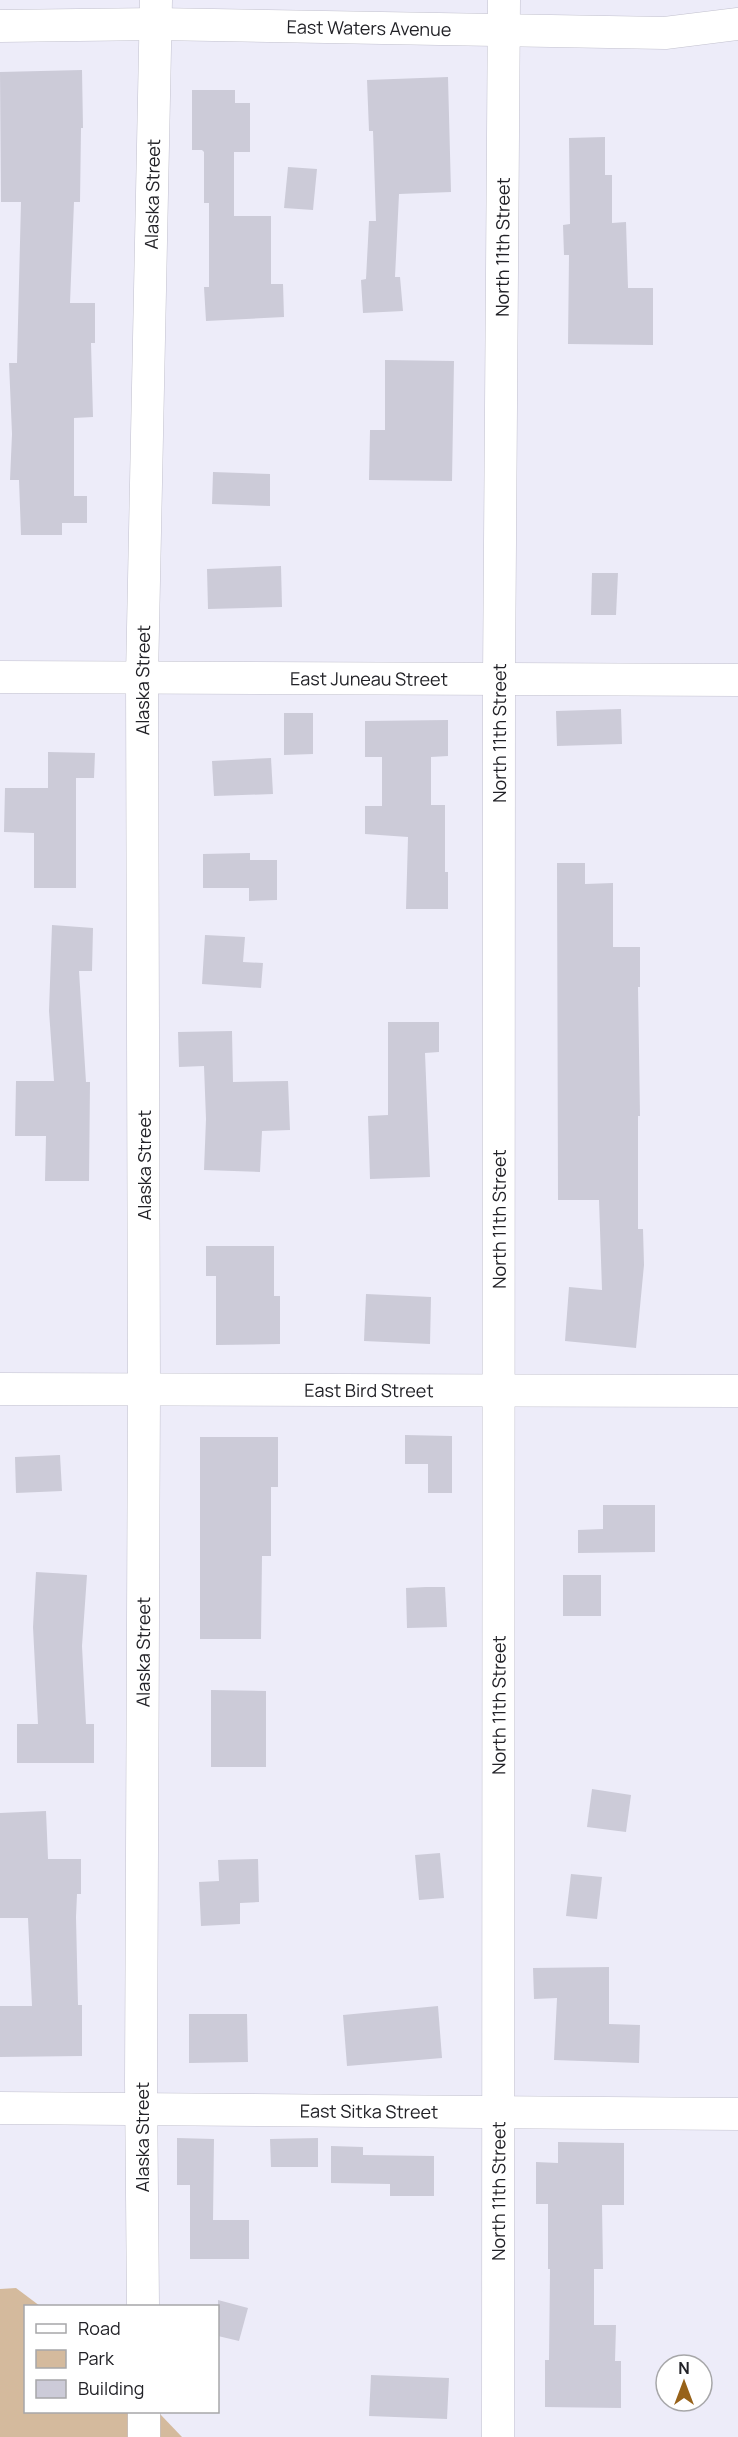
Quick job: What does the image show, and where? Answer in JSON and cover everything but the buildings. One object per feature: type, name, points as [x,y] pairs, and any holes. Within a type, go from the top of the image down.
[{"type":"street","name":"East Waters Avenue","points":[[0,26],[156,12],[504,15],[665,33],[738,24]]},
{"type":"street","name":"Alaska Street","points":[[143,2305],[141,2110],[144,1390],[142,677],[156,12]]},
{"type":"street","name":"North 11th Street","points":[[498,2437],[499,678],[504,15]]},
{"type":"street","name":"East Juneau Street","points":[[0,677],[738,680]]},
{"type":"street","name":"East Bird Street","points":[[0,1389],[738,1391]]},
{"type":"street","name":"East Sitka Street","points":[[0,2108],[499,2110],[738,2114]]},
{"type":"street","points":[[144,2413],[144,2437]]},
{"type":"green space","points":[[16,2288],[39,2305],[24,2305],[24,2413],[128,2413],[128,2437],[0,2437],[0,2289]]},
{"type":"green space","points":[[160,2414],[182,2437],[160,2437]]}]
